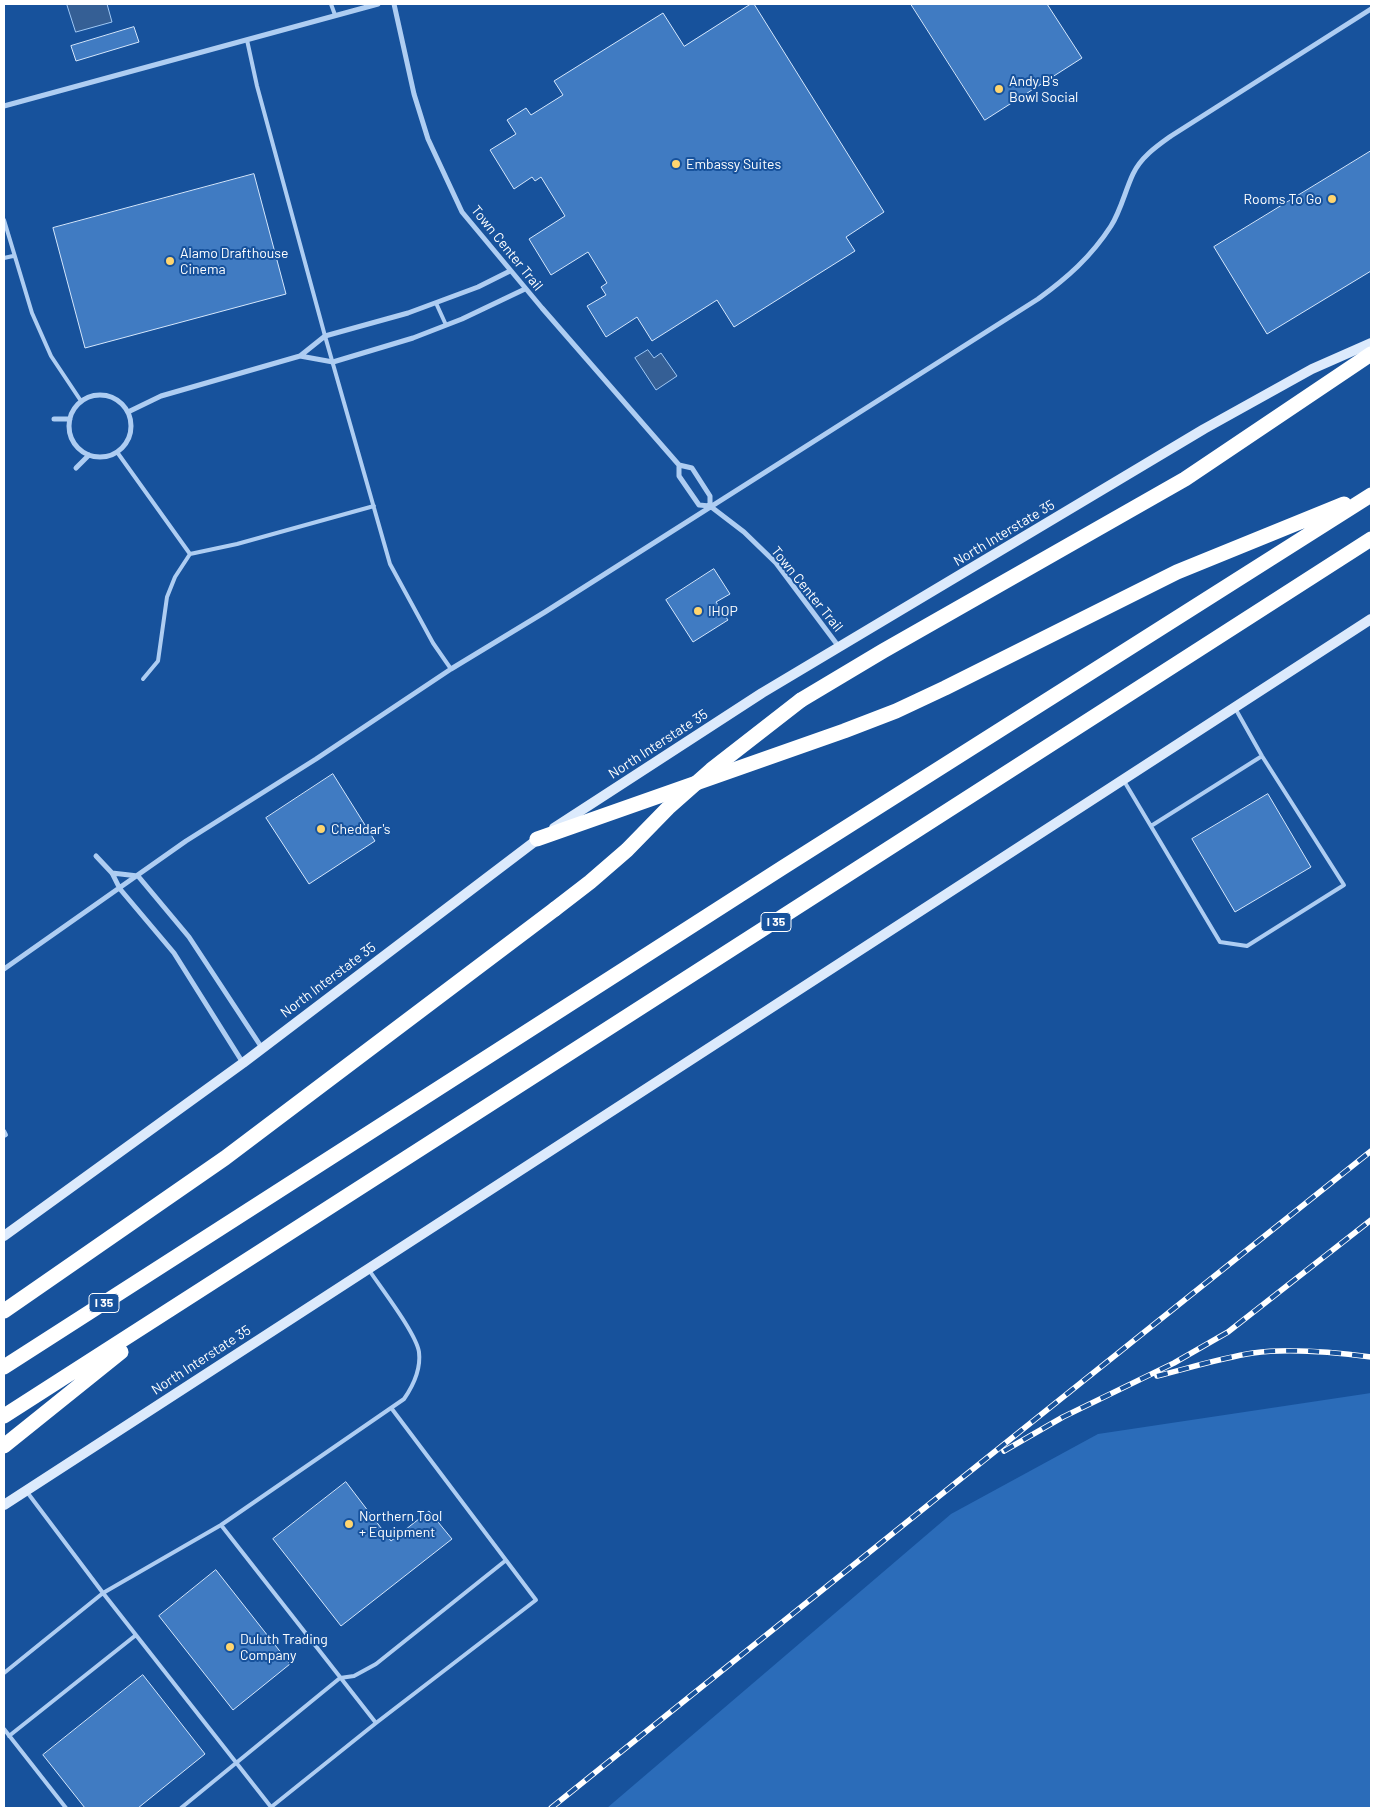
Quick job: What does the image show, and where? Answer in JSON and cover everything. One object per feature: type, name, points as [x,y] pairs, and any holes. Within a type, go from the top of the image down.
[{"type":"highway","points":[[4,1310],[225,1158],[555,909],[620,856],[668,808],[711,770],[801,700],[891,646],[1185,479],[1371,354]]},
{"type":"highway","points":[[537,839],[896,711],[946,688],[1177,572],[1371,494]]},
{"type":"highway","name":"I 35","points":[[4,1367],[782,868],[1371,494]]},
{"type":"highway","name":"I 35","points":[[4,1416],[180,1305],[1371,540]]},
{"type":"highway","points":[[4,1446],[180,1305]]},
{"type":"main road","name":"North Interstate 35","points":[[4,1236],[243,1063],[537,839],[762,693],[1204,429],[1312,370],[1371,343]]},
{"type":"main road","name":"North Interstate 35","points":[[4,1504],[1124,781],[1371,619]]},
{"type":"street","points":[[4,106],[378,4]]},
{"type":"street","name":"Town Center Trail","points":[[394,4],[414,94],[428,139],[462,212],[510,271],[679,465],[692,468],[710,496],[710,506]]},
{"type":"street","points":[[4,969],[186,841],[316,759],[451,669],[545,612],[1038,299],[1066,279],[1090,254],[1111,226],[1124,200],[1134,172],[1149,153],[1171,136],[1371,9]]},
{"type":"street","points":[[128,412],[161,396],[300,356],[324,336],[408,313],[478,287],[510,271]]},
{"type":"street","points":[[300,356],[333,362],[413,338],[526,289]]},
{"type":"street","points":[[98,395],[108,396],[123,405],[128,412],[131,422],[130,431],[123,447],[117,452],[107,456],[96,457],[89,455],[78,448],[72,439],[69,429],[70,418],[74,409],[81,401],[89,397],[98,395]]},
{"type":"street","points":[[54,419],[70,418]]},
{"type":"street","points":[[76,468],[89,455]]},
{"type":"street","name":"Town Center Trail","points":[[679,465],[679,476],[699,505],[710,506],[744,532],[776,563],[840,648]]},
{"type":"street","points":[[96,856],[112,873],[120,889],[174,953],[243,1063]]},
{"type":"street","points":[[112,873],[138,876],[189,937],[262,1048]]},
{"type":"lane","points":[[331,4],[335,15]]},
{"type":"lane","points":[[247,40],[257,86],[324,336],[390,564],[433,643],[451,669]]},
{"type":"lane","points":[[4,220],[13,256],[32,313],[50,356],[81,401]]},
{"type":"lane","points":[[4,258],[13,256]]},
{"type":"lane","points":[[436,303],[446,325]]},
{"type":"lane","points":[[117,452],[190,554]]},
{"type":"lane","points":[[143,679],[158,661],[167,597],[174,577],[190,554],[237,544],[374,506]]},
{"type":"lane","points":[[1124,781],[1220,942],[1247,946],[1344,884],[1262,756],[1235,708]]},
{"type":"lane","points":[[1151,826],[1262,756]]},
{"type":"lane","points":[[4,1131],[6,1135],[4,1136]]},
{"type":"lane","points":[[4,1673],[103,1593],[221,1526],[404,1399],[410,1390],[419,1364],[419,1352],[414,1338],[368,1268]]},
{"type":"lane","points":[[26,1490],[103,1593],[270,1808],[376,1723],[536,1600],[392,1408]]},
{"type":"lane","points":[[221,1526],[376,1723]]},
{"type":"lane","points":[[181,1808],[340,1678],[354,1676],[376,1664],[505,1561]]},
{"type":"lane","points":[[9,1736],[136,1635]]},
{"type":"lane","points":[[4,1729],[66,1808]]},
{"type":"shaded area","points":[[67,4],[107,4],[112,22],[76,32]]},
{"type":"shaded area","points":[[648,350],[654,358],[661,353],[677,376],[656,390],[635,358]]},
{"type":"shaded area","points":[[1371,1393],[1371,1808],[607,1808],[951,1514],[1098,1434]]},
{"type":"building","name":"Embassy Suites","points":[[751,4],[754,4],[884,212],[846,237],[855,251],[734,327],[717,300],[652,341],[637,317],[606,337],[587,306],[606,295],[601,287],[607,283],[588,252],[551,275],[529,239],[565,216],[541,177],[535,181],[532,177],[514,189],[490,150],[516,134],[507,120],[526,108],[531,115],[563,95],[554,81],[663,13],[684,46]]},
{"type":"building","name":"Andy B's Bowl Social","points":[[911,4],[1047,4],[1082,58],[985,120]]},
{"type":"building","points":[[134,27],[139,42],[76,61],[71,46]]},
{"type":"building","name":"Rooms To Go","points":[[1371,151],[1371,271],[1267,334],[1214,247]]},
{"type":"building","name":"Alamo Drafthouse Cinema","points":[[254,174],[286,294],[85,348],[53,228]]},
{"type":"building","name":"IHOP","points":[[714,569],[730,594],[716,602],[728,620],[693,642],[666,600]]},
{"type":"building","name":"Cheddar's","points":[[333,774],[375,841],[309,884],[266,818]]},
{"type":"building","points":[[1268,794],[1311,867],[1235,912],[1192,839]]},
{"type":"building","points":[[346,1482],[391,1541],[429,1511],[452,1539],[341,1626],[273,1539]]},
{"type":"building","points":[[216,1570],[290,1664],[233,1710],[159,1616]]},
{"type":"building","points":[[143,1675],[205,1754],[138,1808],[85,1808],[43,1755]]},
{"type":"railway","points":[[551,1808],[1371,1151]]},
{"type":"railway","points":[[1004,1451],[1063,1417],[1174,1363],[1228,1332],[1371,1220]]},
{"type":"railway","points":[[1157,1376],[1253,1353],[1312,1351],[1371,1357]]},
{"type":"place","name":"Andy B's Bowl Social","points":[[999,89]]},
{"type":"place","name":"Embassy Suites","points":[[676,164]]},
{"type":"place","name":"Rooms To Go","points":[[1332,199]]},
{"type":"place","name":"Alamo Drafthouse Cinema","points":[[170,261]]},
{"type":"place","name":"IHOP","points":[[698,611]]},
{"type":"place","name":"Cheddar's","points":[[321,829]]},
{"type":"place","name":"Northern Tool + Equipment","points":[[349,1524]]},
{"type":"place","name":"Duluth Trading Company","points":[[230,1647]]}]
